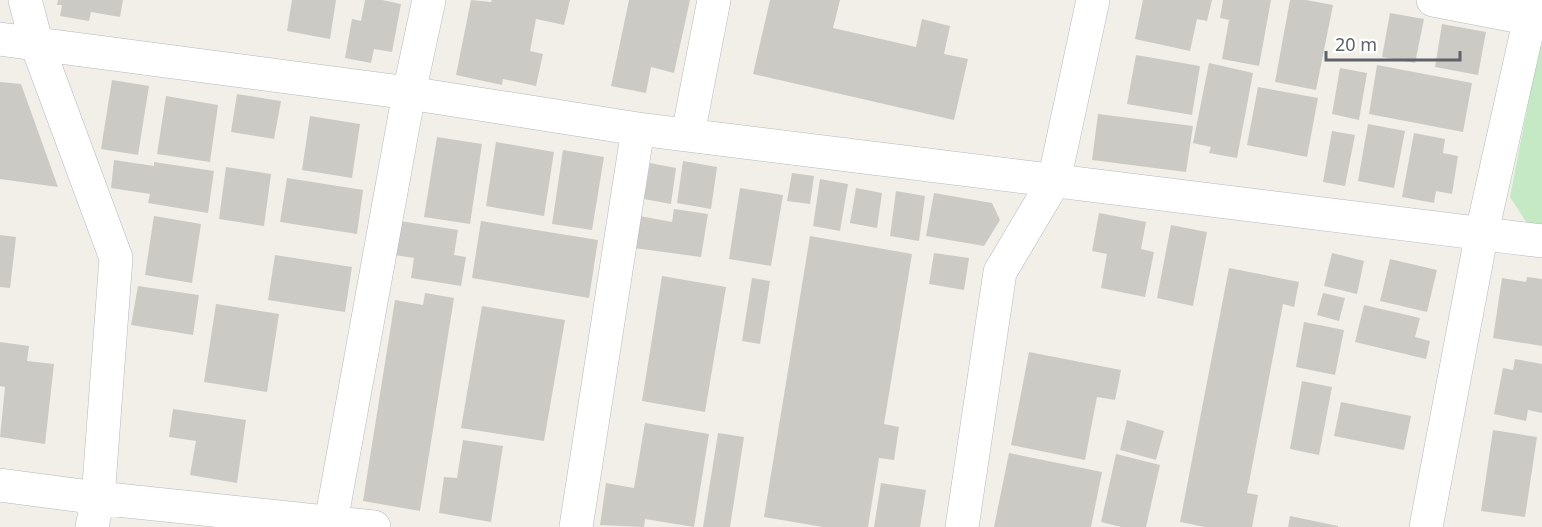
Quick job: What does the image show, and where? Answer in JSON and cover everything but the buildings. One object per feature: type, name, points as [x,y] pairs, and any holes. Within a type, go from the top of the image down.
[{"type":"street","points":[[25,0],[37,45],[116,258],[95,512]]},
{"type":"street","points":[[331,522],[409,93],[429,0]]},
{"type":"street","points":[[688,134],[714,0]]},
{"type":"street","points":[[962,527],[999,272],[1054,181],[1093,0]]},
{"type":"street","points":[[1426,527],[1482,232],[1536,13],[1433,0]]},
{"type":"street","points":[[0,39],[409,93],[638,129],[1542,241]]},
{"type":"street","points":[[576,527],[638,129]]},
{"type":"street","points":[[0,485],[95,512],[331,522],[374,527]]},
{"type":"green space","points":[[1542,46],[1542,224],[1527,223],[1510,197],[1539,48]]}]
